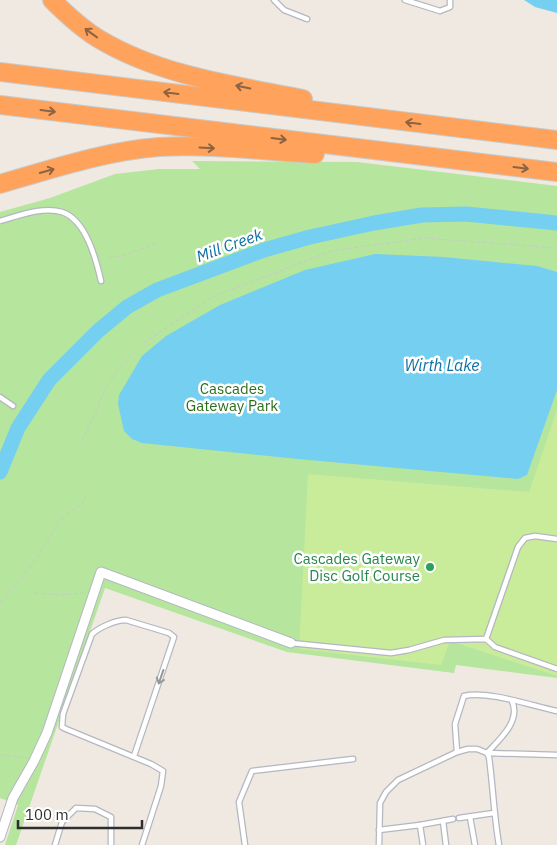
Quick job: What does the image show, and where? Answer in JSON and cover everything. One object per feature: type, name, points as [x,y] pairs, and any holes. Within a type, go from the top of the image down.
[{"type":"highway","points":[[52,0],[97,38],[120,51],[148,63],[180,74],[308,100],[376,118]]},
{"type":"highway","points":[[0,72],[557,140]]},
{"type":"highway","points":[[0,105],[557,172]]},
{"type":"highway","points":[[0,184],[110,154],[159,147],[200,147],[338,155],[382,151]]},
{"type":"street","points":[[0,838],[4,811],[34,761],[47,733],[101,572],[291,643]]},
{"type":"lane","points":[[274,0],[284,10],[307,19]]},
{"type":"lane","points":[[404,0],[440,11],[450,7],[450,0]]},
{"type":"lane","points":[[0,221],[47,210],[62,212],[83,229],[98,266],[101,281]]},
{"type":"lane","points":[[0,397],[13,406]]},
{"type":"lane","points":[[486,639],[518,547],[525,538],[535,536],[557,539]]},
{"type":"lane","points":[[134,756],[174,637],[169,633],[126,620],[120,620],[92,634],[63,714],[62,727],[134,756],[163,771],[142,845]]},
{"type":"lane","points":[[291,643],[391,653],[444,640],[486,639],[495,647],[557,669]]},
{"type":"lane","points":[[457,752],[455,724],[464,696],[472,694],[487,695],[557,711]]},
{"type":"lane","points":[[487,753],[507,732],[514,717],[512,701]]},
{"type":"lane","points":[[379,845],[380,804],[386,792],[398,780],[457,752],[468,749],[477,749],[487,753],[557,755]]},
{"type":"lane","points":[[487,753],[499,845]]},
{"type":"lane","points":[[245,845],[239,802],[252,771],[353,759]]},
{"type":"lane","points":[[55,845],[62,822],[76,808],[95,809],[111,817],[111,845]]},
{"type":"lane","points":[[459,818],[494,812]]},
{"type":"lane","points":[[470,817],[475,845]]},
{"type":"lane","points":[[379,830],[453,819]]},
{"type":"lane","points":[[443,821],[446,845]]},
{"type":"lane","points":[[420,825],[423,845]]},
{"type":"path","points":[[82,442],[106,388],[119,369],[141,345],[212,296],[331,251],[424,238],[557,248]]},
{"type":"path","points":[[109,258],[122,256],[156,244]]},
{"type":"path","points":[[0,603],[33,564],[61,519],[81,504],[87,494]]},
{"type":"path","points":[[35,593],[60,595],[94,593]]},
{"type":"path","points":[[0,755],[23,756],[34,761]]},
{"type":"green space","name":"Cascades Gateway Park","points":[[192,161],[357,162],[557,186],[557,678],[456,665],[454,673],[287,652],[105,588],[16,845],[5,845],[18,805],[0,798],[0,212],[50,198],[115,174],[159,169],[200,169]]},
{"type":"green space","name":"Cascades Gateway Disc Golf Course","points":[[557,410],[557,676],[450,641],[441,665],[299,649],[308,474],[529,492]]},
{"type":"water","points":[[524,0],[557,0],[557,13],[535,7]]},
{"type":"water","name":"Wirth Lake","points":[[375,254],[444,257],[537,266],[557,272],[557,390],[527,475],[518,479],[142,443],[132,439],[124,431],[118,404],[119,395],[142,356],[166,336],[220,305],[305,270]]},
{"type":"waterway","name":"Mill Creek","points":[[0,472],[18,428],[49,380],[98,331],[127,307],[157,290],[264,250],[310,237],[374,223],[422,215],[466,214],[557,223]]},
{"type":"place","name":"Cascades Gateway Disc Golf Course","points":[[430,567]]}]
